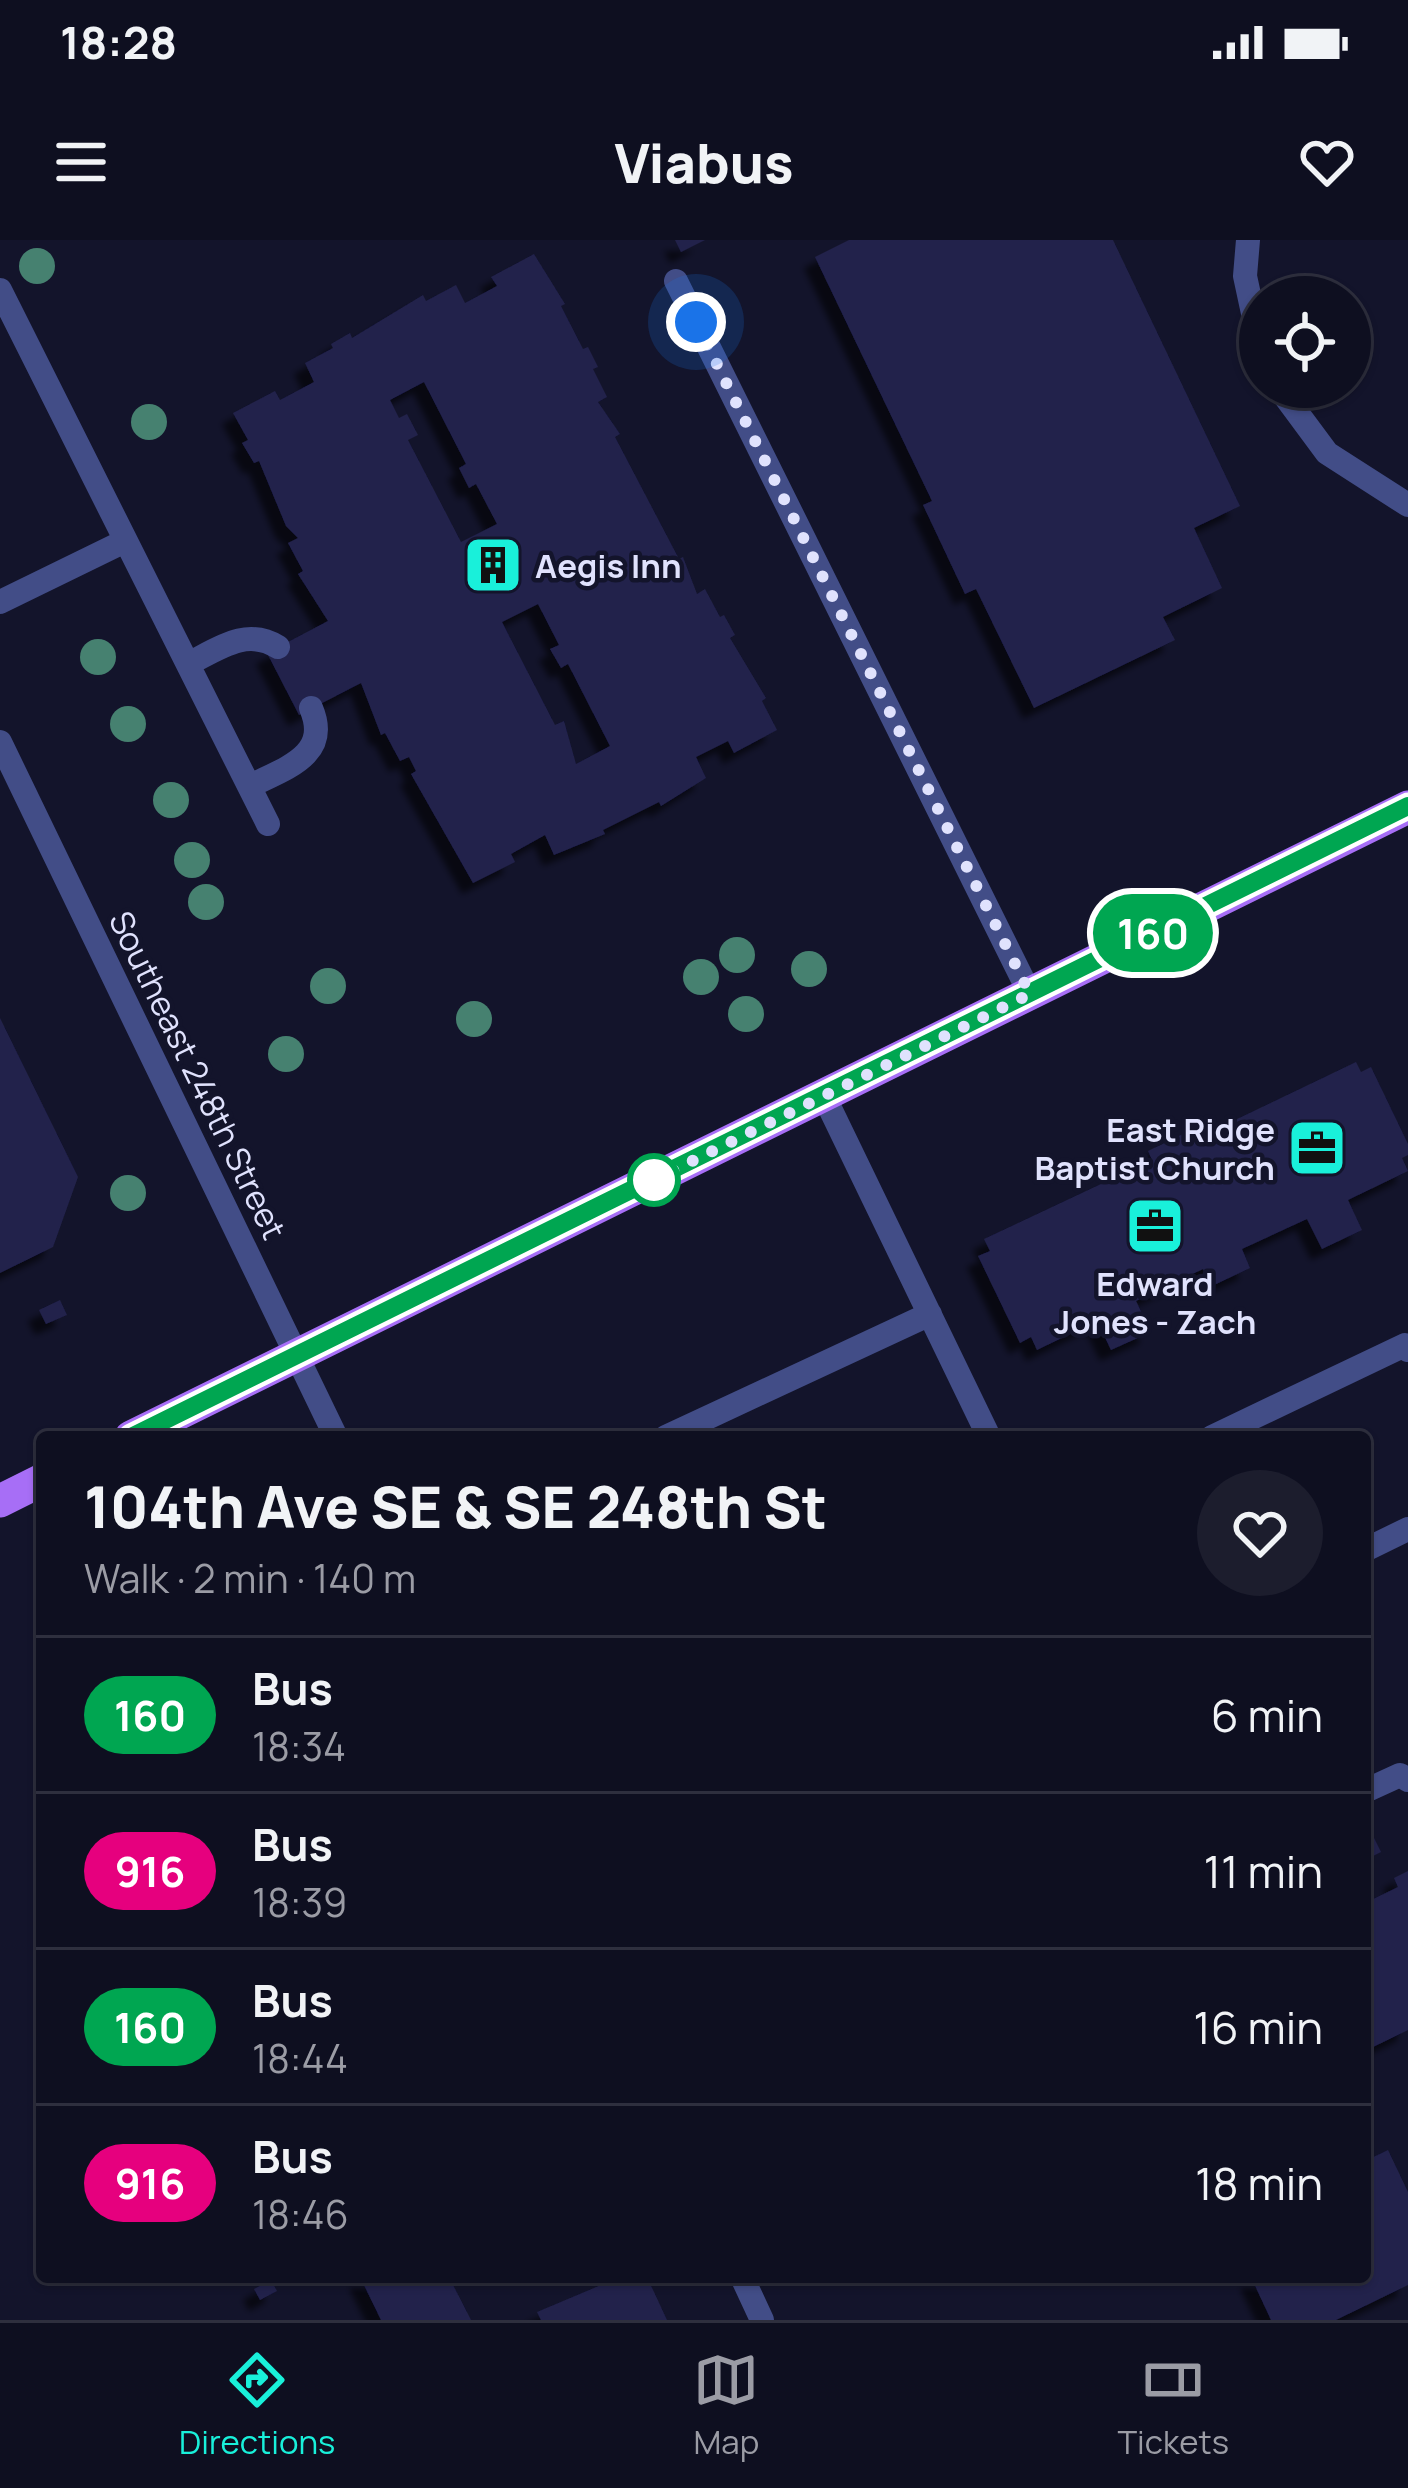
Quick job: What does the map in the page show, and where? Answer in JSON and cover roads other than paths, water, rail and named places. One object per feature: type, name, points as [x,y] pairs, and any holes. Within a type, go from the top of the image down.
[{"type":"main road","points":[[143,1431],[1408,807]]},
{"type":"main road","points":[[0,1501],[36,1483]]},
{"type":"street","points":[[1245,276],[1248,240]]},
{"type":"street","points":[[676,281],[1030,994]]},
{"type":"street","points":[[0,290],[268,824]]},
{"type":"street","points":[[1294,408],[1327,453],[1408,506]]},
{"type":"street","points":[[0,602],[125,541]]},
{"type":"street","points":[[188,664],[243,637],[261,637],[278,646]]},
{"type":"street","points":[[250,787],[303,759],[318,742],[319,728],[310,708]]},
{"type":"street","name":"Southeast 248th Street","points":[[0,742],[333,1431]]},
{"type":"street","points":[[824,1096],[986,1431]]},
{"type":"street","points":[[679,1431],[930,1314]]},
{"type":"street","points":[[1225,1431],[1406,1345],[1408,1350]]},
{"type":"street","points":[[1371,1547],[1408,1529]]},
{"type":"street","points":[[1371,1788],[1400,1775],[1408,1780]]},
{"type":"street","points":[[745,2283],[762,2320]]},
{"type":"place","name":"Aegis Inn","points":[[493,565]]},
{"type":"place","name":"East Ridge Baptist Church","points":[[1317,1148]]},
{"type":"place","name":"Edward Jones - Zach","points":[[1155,1226]]}]
